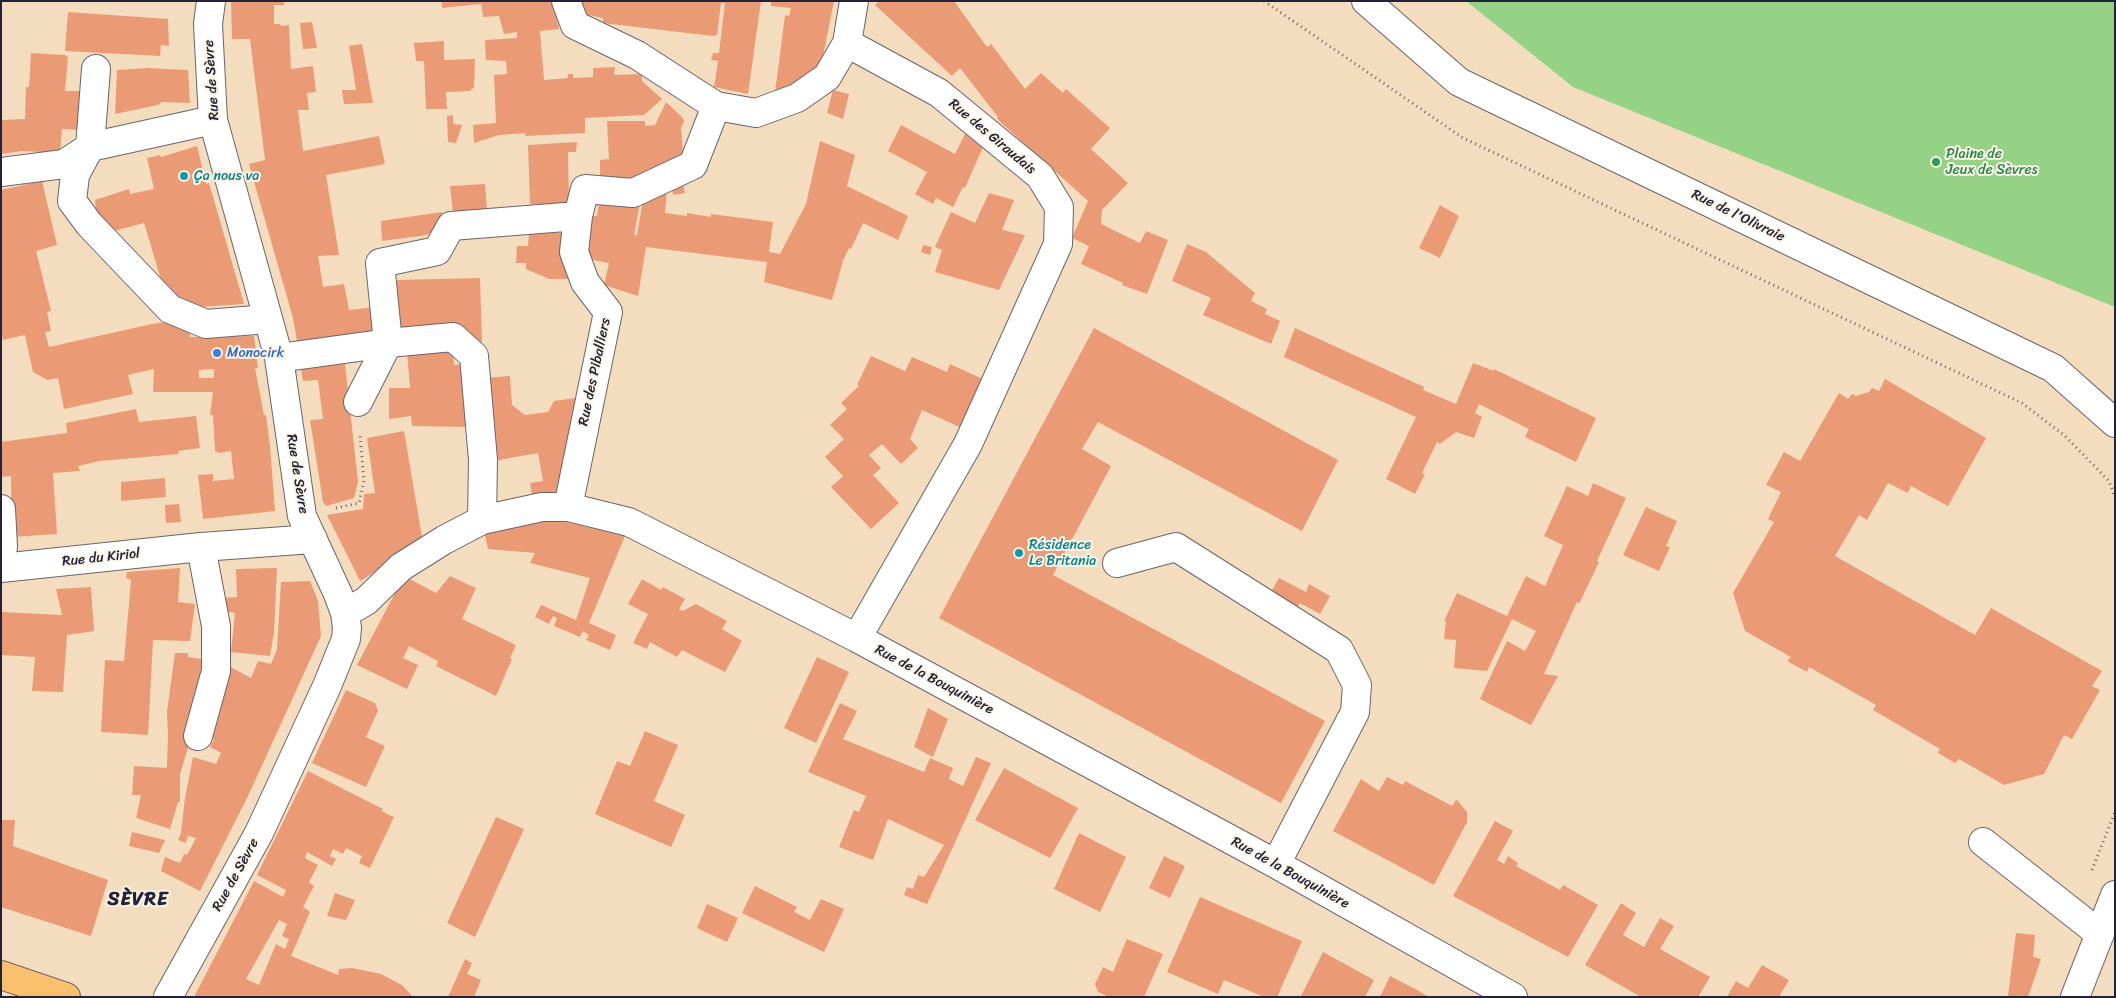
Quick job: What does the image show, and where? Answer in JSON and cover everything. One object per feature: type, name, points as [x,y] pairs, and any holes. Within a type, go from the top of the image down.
[{"type":"main road","points":[[1,974],[66,997]]},
{"type":"street","name":"Rue de Sèvre","points":[[168,997],[259,832],[339,657],[346,638],[347,628],[345,614],[329,570],[308,527],[279,358],[213,120],[208,24],[211,1]]},
{"type":"street","points":[[566,1],[575,25],[637,55],[716,106],[756,113],[798,98],[827,77],[847,43],[854,1]]},
{"type":"street","name":"Rue de l'Olivraie","points":[[1366,1],[1459,82],[2053,368],[2115,422]]},
{"type":"street","name":"Rue des Giraudais","points":[[847,43],[939,93],[1040,176],[1059,207],[1058,244],[968,444],[857,638]]},
{"type":"street","points":[[96,69],[90,147],[74,175],[72,201],[88,224],[170,309],[206,324],[268,318]]},
{"type":"street","name":"Rue des Piballiers","points":[[568,507],[608,312],[585,282],[574,252],[578,216],[585,189],[633,193],[693,165],[716,106]]},
{"type":"street","points":[[1,172],[64,164],[90,147],[213,120]]},
{"type":"street","points":[[358,402],[388,343],[380,263],[437,251],[451,226],[578,216]]},
{"type":"street","points":[[279,358],[454,336],[474,356],[483,460],[482,520]]},
{"type":"street","name":"Rue de la Bouquinière","points":[[345,614],[366,601],[401,567],[444,540],[482,520],[542,507],[568,507],[629,522],[857,638],[1276,864],[1513,997]]},
{"type":"street","points":[[1,510],[3,547],[1,557]]},
{"type":"street","name":"Rue du Kiriol","points":[[1,568],[201,547],[308,527]]},
{"type":"street","points":[[198,736],[216,671],[216,626],[201,547]]},
{"type":"street","points":[[1117,563],[1176,547],[1339,650],[1357,685],[1355,712],[1276,864]]},
{"type":"street","points":[[1983,842],[2100,934]]},
{"type":"street","points":[[2076,997],[2115,895]]},
{"type":"path","points":[[1264,1],[1463,138],[2022,403],[2065,436],[2109,481],[2115,497]]},
{"type":"path","points":[[308,527],[359,503],[364,482],[358,402]]},
{"type":"green space","name":"Plaine de Jeux de Sèvres","points":[[1466,1],[2115,1],[2115,307],[1573,87]]},
{"type":"building","points":[[231,1],[284,1],[284,5],[274,5],[274,24],[280,24],[281,26],[289,25],[291,69],[313,66],[316,92],[307,93],[309,110],[298,110],[303,151],[379,136],[385,164],[326,175],[339,255],[318,256],[323,287],[344,284],[349,310],[375,307],[379,336],[298,347],[293,318],[249,164],[265,160],[250,39],[232,39]]},
{"type":"building","points":[[442,1],[553,1],[559,29],[540,31],[544,80],[568,78],[568,74],[573,74],[573,78],[593,77],[593,68],[615,67],[614,75],[642,74],[642,81],[662,99],[644,115],[585,118],[585,133],[525,136],[526,133],[499,135],[474,143],[473,125],[496,123],[494,75],[507,74],[506,61],[486,60],[485,40],[517,38],[517,32],[504,34],[499,16],[483,17],[481,4],[442,8]]},
{"type":"building","points":[[579,1],[761,1],[748,94],[714,87],[718,61],[711,60],[713,53],[719,53],[725,3],[721,3],[717,35],[713,36],[603,23],[603,18],[579,13]]},
{"type":"building","points":[[771,1],[834,1],[821,66],[803,84],[775,93],[785,15],[789,16],[791,8],[771,6]]},
{"type":"building","points":[[879,1],[954,1],[987,47],[991,44],[1025,89],[1041,73],[1063,93],[1066,89],[1110,128],[1091,149],[1128,183],[1102,210],[1101,224],[1140,243],[1146,231],[1168,240],[1147,294],[1122,285],[1123,283],[1081,264],[1089,246],[1072,238],[1088,201],[997,119],[998,117],[960,68],[952,76],[875,5]]},
{"type":"building","points":[[68,12],[168,19],[169,46],[161,45],[160,56],[65,51]]},
{"type":"building","points":[[312,22],[317,48],[303,49],[300,23]]},
{"type":"building","points":[[444,41],[444,60],[475,59],[474,87],[470,91],[446,92],[447,109],[426,109],[424,61],[416,61],[414,43]]},
{"type":"building","points":[[362,44],[373,103],[344,104],[342,90],[356,90],[349,46]]},
{"type":"building","points":[[31,53],[65,55],[68,57],[65,91],[82,91],[79,130],[62,129],[60,153],[22,151],[1,154],[1,120],[25,119],[26,87],[29,87]]},
{"type":"building","points":[[147,68],[188,70],[190,103],[162,102],[158,105],[115,114],[117,70]]},
{"type":"building","points":[[833,90],[849,94],[843,119],[827,113]]},
{"type":"building","points":[[666,102],[683,118],[684,122],[681,128],[684,165],[664,172],[645,171],[643,182],[609,185],[609,177],[600,177],[600,160],[609,159],[607,121],[645,121],[645,126],[655,125]]},
{"type":"building","points":[[453,115],[453,124],[462,125],[456,143],[448,142],[447,116]]},
{"type":"building","points":[[901,125],[955,154],[965,134],[983,147],[965,188],[963,187],[953,207],[936,198],[933,204],[915,194],[927,172],[888,151]]},
{"type":"building","points":[[820,141],[855,155],[847,186],[908,216],[898,240],[863,223],[843,261],[832,300],[764,282],[767,262],[646,247],[638,296],[604,285],[609,263],[583,258],[589,216],[597,216],[600,196],[640,203],[634,235],[637,235],[644,194],[667,188],[665,213],[687,216],[687,213],[711,217],[711,214],[773,222],[769,252],[780,254],[806,204]]},
{"type":"building","points":[[577,142],[576,152],[568,152],[569,204],[530,204],[528,145]]},
{"type":"building","points":[[197,146],[206,184],[209,183],[244,304],[186,308],[163,286],[144,223],[110,232],[97,219],[95,200],[129,189],[130,194],[154,189],[147,158],[160,155],[161,157]]},
{"type":"building","points":[[42,181],[57,245],[36,251],[51,311],[47,312],[51,331],[45,332],[49,347],[177,320],[189,326],[190,337],[254,336],[258,368],[255,368],[264,415],[266,415],[275,511],[203,519],[198,475],[213,474],[213,481],[234,479],[231,451],[219,453],[215,451],[213,415],[210,415],[213,392],[153,392],[154,369],[128,375],[133,394],[64,409],[58,378],[47,380],[33,372],[25,335],[3,340],[1,331],[1,190]],"holes":[[[214,369],[214,378],[199,378],[199,370]]]},
{"type":"building","points":[[485,184],[487,211],[453,213],[450,186]]},
{"type":"building","points":[[683,184],[685,193],[673,195],[672,186]]},
{"type":"building","points":[[989,193],[1014,200],[1002,230],[1025,235],[999,290],[935,272],[942,250],[935,247],[951,212],[975,223]]},
{"type":"building","points":[[1440,205],[1459,216],[1440,258],[1419,248]]},
{"type":"building","points":[[442,212],[442,219],[432,232],[427,235],[382,241],[381,221]]},
{"type":"building","points":[[529,232],[567,233],[560,253],[567,255],[577,279],[549,279],[526,269],[526,263],[516,263],[517,246],[528,246]]},
{"type":"building","points":[[1187,244],[1206,252],[1255,293],[1251,301],[1267,309],[1265,314],[1280,321],[1271,344],[1203,315],[1211,298],[1172,281]]},
{"type":"building","points":[[923,245],[932,247],[930,255],[921,252]]},
{"type":"building","points":[[480,278],[482,343],[476,344],[463,327],[395,329],[397,280]]},
{"type":"building","name":"Résidence Le Britania","points":[[1094,328],[1338,460],[1302,531],[1098,422],[1082,449],[1111,466],[1053,575],[1325,721],[1281,803],[939,618]]},
{"type":"building","points":[[1295,328],[1424,387],[1423,390],[1456,404],[1473,363],[1494,371],[1494,369],[1596,418],[1576,462],[1525,437],[1529,429],[1479,404],[1475,413],[1482,417],[1474,438],[1456,432],[1440,444],[1437,442],[1422,473],[1425,474],[1415,494],[1386,479],[1416,417],[1284,357]]},
{"type":"building","points":[[453,348],[454,365],[469,363],[472,427],[412,426],[411,416],[389,419],[389,388],[410,388],[407,351]]},
{"type":"building","points":[[871,356],[905,371],[912,357],[947,372],[950,364],[987,381],[964,429],[922,410],[910,439],[918,448],[901,464],[882,444],[869,455],[881,468],[873,475],[899,503],[871,529],[831,487],[843,476],[825,457],[844,439],[830,425],[847,409],[841,403],[859,386],[857,385]]},
{"type":"building","points":[[345,364],[358,482],[354,498],[326,506],[323,502],[310,420],[323,419],[318,380],[303,381],[301,368]]},
{"type":"building","points":[[510,376],[512,405],[525,415],[548,412],[554,401],[583,397],[561,495],[533,500],[530,483],[543,481],[538,453],[488,462],[483,378]]},
{"type":"building","points":[[1885,379],[1986,438],[1948,506],[1911,486],[1908,493],[1888,483],[1867,520],[1859,515],[1835,556],[1975,635],[1991,608],[2102,671],[2092,686],[2100,690],[2072,739],[2064,735],[2044,774],[2004,785],[1959,759],[1955,763],[1938,753],[1940,749],[1873,710],[1876,705],[1809,667],[1807,672],[1787,661],[1791,657],[1745,631],[1733,593],[1774,522],[1768,519],[1781,492],[1766,485],[1784,452],[1800,461],[1839,393],[1848,399],[1852,394],[1856,396],[1869,392],[1872,388],[1879,391]]},
{"type":"building","points":[[136,409],[139,422],[196,416],[200,448],[178,451],[179,454],[100,461],[78,466],[80,471],[53,473],[57,534],[12,537],[11,476],[1,477],[1,442],[67,433],[66,423]]},
{"type":"building","points":[[404,431],[423,543],[360,581],[327,515],[363,509],[364,494],[375,493],[367,438]]},
{"type":"building","points":[[165,478],[166,497],[121,501],[121,482]]},
{"type":"building","points":[[1593,483],[1626,498],[1597,561],[1599,562],[1579,604],[1577,602],[1544,674],[1558,676],[1531,725],[1480,699],[1507,641],[1525,651],[1536,631],[1512,619],[1487,671],[1454,668],[1456,640],[1444,639],[1446,621],[1444,621],[1457,593],[1507,616],[1526,576],[1545,586],[1563,545],[1544,536],[1567,486],[1588,496]]},
{"type":"building","points":[[179,504],[181,522],[166,523],[165,505]]},
{"type":"building","points":[[1646,507],[1677,521],[1666,546],[1670,547],[1659,571],[1623,555]]},
{"type":"building","points":[[536,519],[565,522],[625,536],[589,623],[616,635],[610,650],[586,640],[589,635],[583,631],[580,637],[554,626],[557,618],[553,616],[549,624],[535,617],[541,605],[576,620],[590,578],[530,563],[535,553],[488,549],[484,531]]},
{"type":"building","points":[[180,568],[178,602],[195,604],[190,641],[153,640],[148,735],[101,732],[105,660],[124,661],[131,580],[126,578],[127,572]]},
{"type":"building","points":[[277,568],[274,633],[270,656],[231,652],[235,613],[224,611],[222,598],[237,597],[236,569]]},
{"type":"building","points":[[404,576],[436,593],[450,576],[476,588],[462,619],[516,645],[496,696],[436,666],[438,661],[409,646],[403,658],[418,665],[407,689],[357,665]]},
{"type":"building","points":[[1279,578],[1306,592],[1309,584],[1330,596],[1320,614],[1300,603],[1297,609],[1270,594]]},
{"type":"building","points":[[642,579],[661,590],[663,587],[685,599],[679,609],[683,611],[696,604],[727,621],[722,629],[742,641],[725,672],[682,650],[677,657],[650,642],[647,649],[633,643],[648,614],[628,604]]},
{"type":"building","points":[[310,581],[318,601],[321,636],[248,796],[200,891],[161,871],[165,857],[180,863],[184,854],[187,855],[196,838],[188,836],[186,843],[178,840],[181,833],[185,798],[193,757],[216,764],[221,753],[210,747],[214,739],[206,736],[227,665],[251,678],[258,661],[271,664],[277,649],[281,582]]},
{"type":"building","points":[[91,587],[94,631],[67,635],[63,692],[32,691],[35,657],[1,655],[1,612],[62,615],[56,589]]},
{"type":"building","points":[[175,653],[188,653],[188,657],[208,660],[197,718],[180,774],[180,802],[178,802],[170,829],[136,818],[141,795],[132,795],[134,766],[167,768],[167,712]]},
{"type":"building","points":[[817,657],[849,672],[816,743],[784,728]]},
{"type":"building","points":[[346,690],[375,703],[378,711],[366,737],[385,746],[366,787],[312,763]]},
{"type":"building","points":[[840,703],[857,711],[843,739],[924,772],[930,758],[953,768],[949,779],[963,786],[976,757],[991,763],[927,904],[904,895],[907,887],[913,889],[918,875],[924,877],[944,845],[888,819],[873,860],[839,847],[854,810],[859,812],[866,796],[808,772]]},
{"type":"building","points":[[928,708],[948,719],[933,757],[914,747]]},
{"type":"building","points":[[645,731],[678,745],[654,801],[685,815],[671,847],[595,814],[617,761],[630,766]]},
{"type":"building","points":[[1004,768],[1078,808],[1050,858],[975,820]]},
{"type":"building","points":[[308,771],[383,809],[381,811],[394,817],[370,868],[359,863],[362,856],[346,848],[343,854],[333,849],[330,856],[336,859],[332,866],[307,852],[305,858],[318,865],[309,882],[314,886],[303,907],[310,912],[291,956],[338,975],[339,969],[352,968],[381,974],[402,985],[413,997],[194,997],[254,881],[283,897],[286,890],[257,875]],"holes":[[[279,920],[287,924],[282,936],[289,939],[285,949],[276,944],[259,985],[246,979]]]},
{"type":"building","points":[[1387,777],[1403,785],[1405,781],[1452,806],[1457,800],[1467,812],[1467,822],[1434,885],[1333,831],[1361,779],[1379,791]]},
{"type":"building","points":[[496,817],[524,829],[475,937],[447,923]]},
{"type":"building","points":[[1,820],[15,820],[13,846],[108,880],[91,936],[1,907]]},
{"type":"building","points":[[1495,821],[1513,831],[1497,860],[1504,864],[1508,856],[1518,863],[1516,866],[1560,890],[1563,885],[1598,905],[1568,957],[1453,896]]},
{"type":"building","points":[[132,832],[165,840],[159,853],[129,846]]},
{"type":"building","points":[[1079,833],[1126,857],[1100,912],[1054,889]]},
{"type":"building","points":[[1164,856],[1185,866],[1170,898],[1149,888]]},
{"type":"building","points":[[755,886],[797,907],[794,912],[810,920],[821,899],[844,909],[824,952],[742,913]]},
{"type":"building","points":[[335,893],[355,900],[346,920],[327,916]]},
{"type":"building","points":[[1200,897],[1302,941],[1277,997],[1264,997],[1224,980],[1218,994],[1167,972]]},
{"type":"building","points":[[1621,903],[1636,913],[1623,935],[1644,947],[1660,918],[1674,926],[1660,949],[1710,977],[1698,997],[1641,997],[1585,965]]},
{"type":"building","points":[[707,904],[738,918],[727,942],[697,928]]},
{"type":"building","points":[[2016,933],[2035,935],[2033,957],[2041,959],[2028,997],[2008,996]]},
{"type":"building","points":[[1127,939],[1163,954],[1144,997],[1109,997],[1098,992],[1095,984],[1103,967],[1113,972]]},
{"type":"building","points":[[1323,952],[1374,980],[1365,997],[1301,996]]},
{"type":"building","points":[[465,959],[472,963],[467,974],[481,980],[474,997],[448,997]]},
{"type":"building","points":[[1762,965],[1789,980],[1779,997],[1727,997],[1736,981],[1748,988]]},
{"type":"building","points":[[1390,976],[1417,990],[1429,997],[1380,997]]},
{"type":"place","name":"Plaine de Jeux de Sèvres","points":[[1936,162]]},
{"type":"place","name":"Ça nous va","points":[[184,176]]},
{"type":"place","name":"Monocirk","points":[[217,353]]},
{"type":"place","name":"Résidence Le Britania","points":[[1019,553]]},
{"type":"district","name":"SÈVRE","points":[[138,900]]}]
